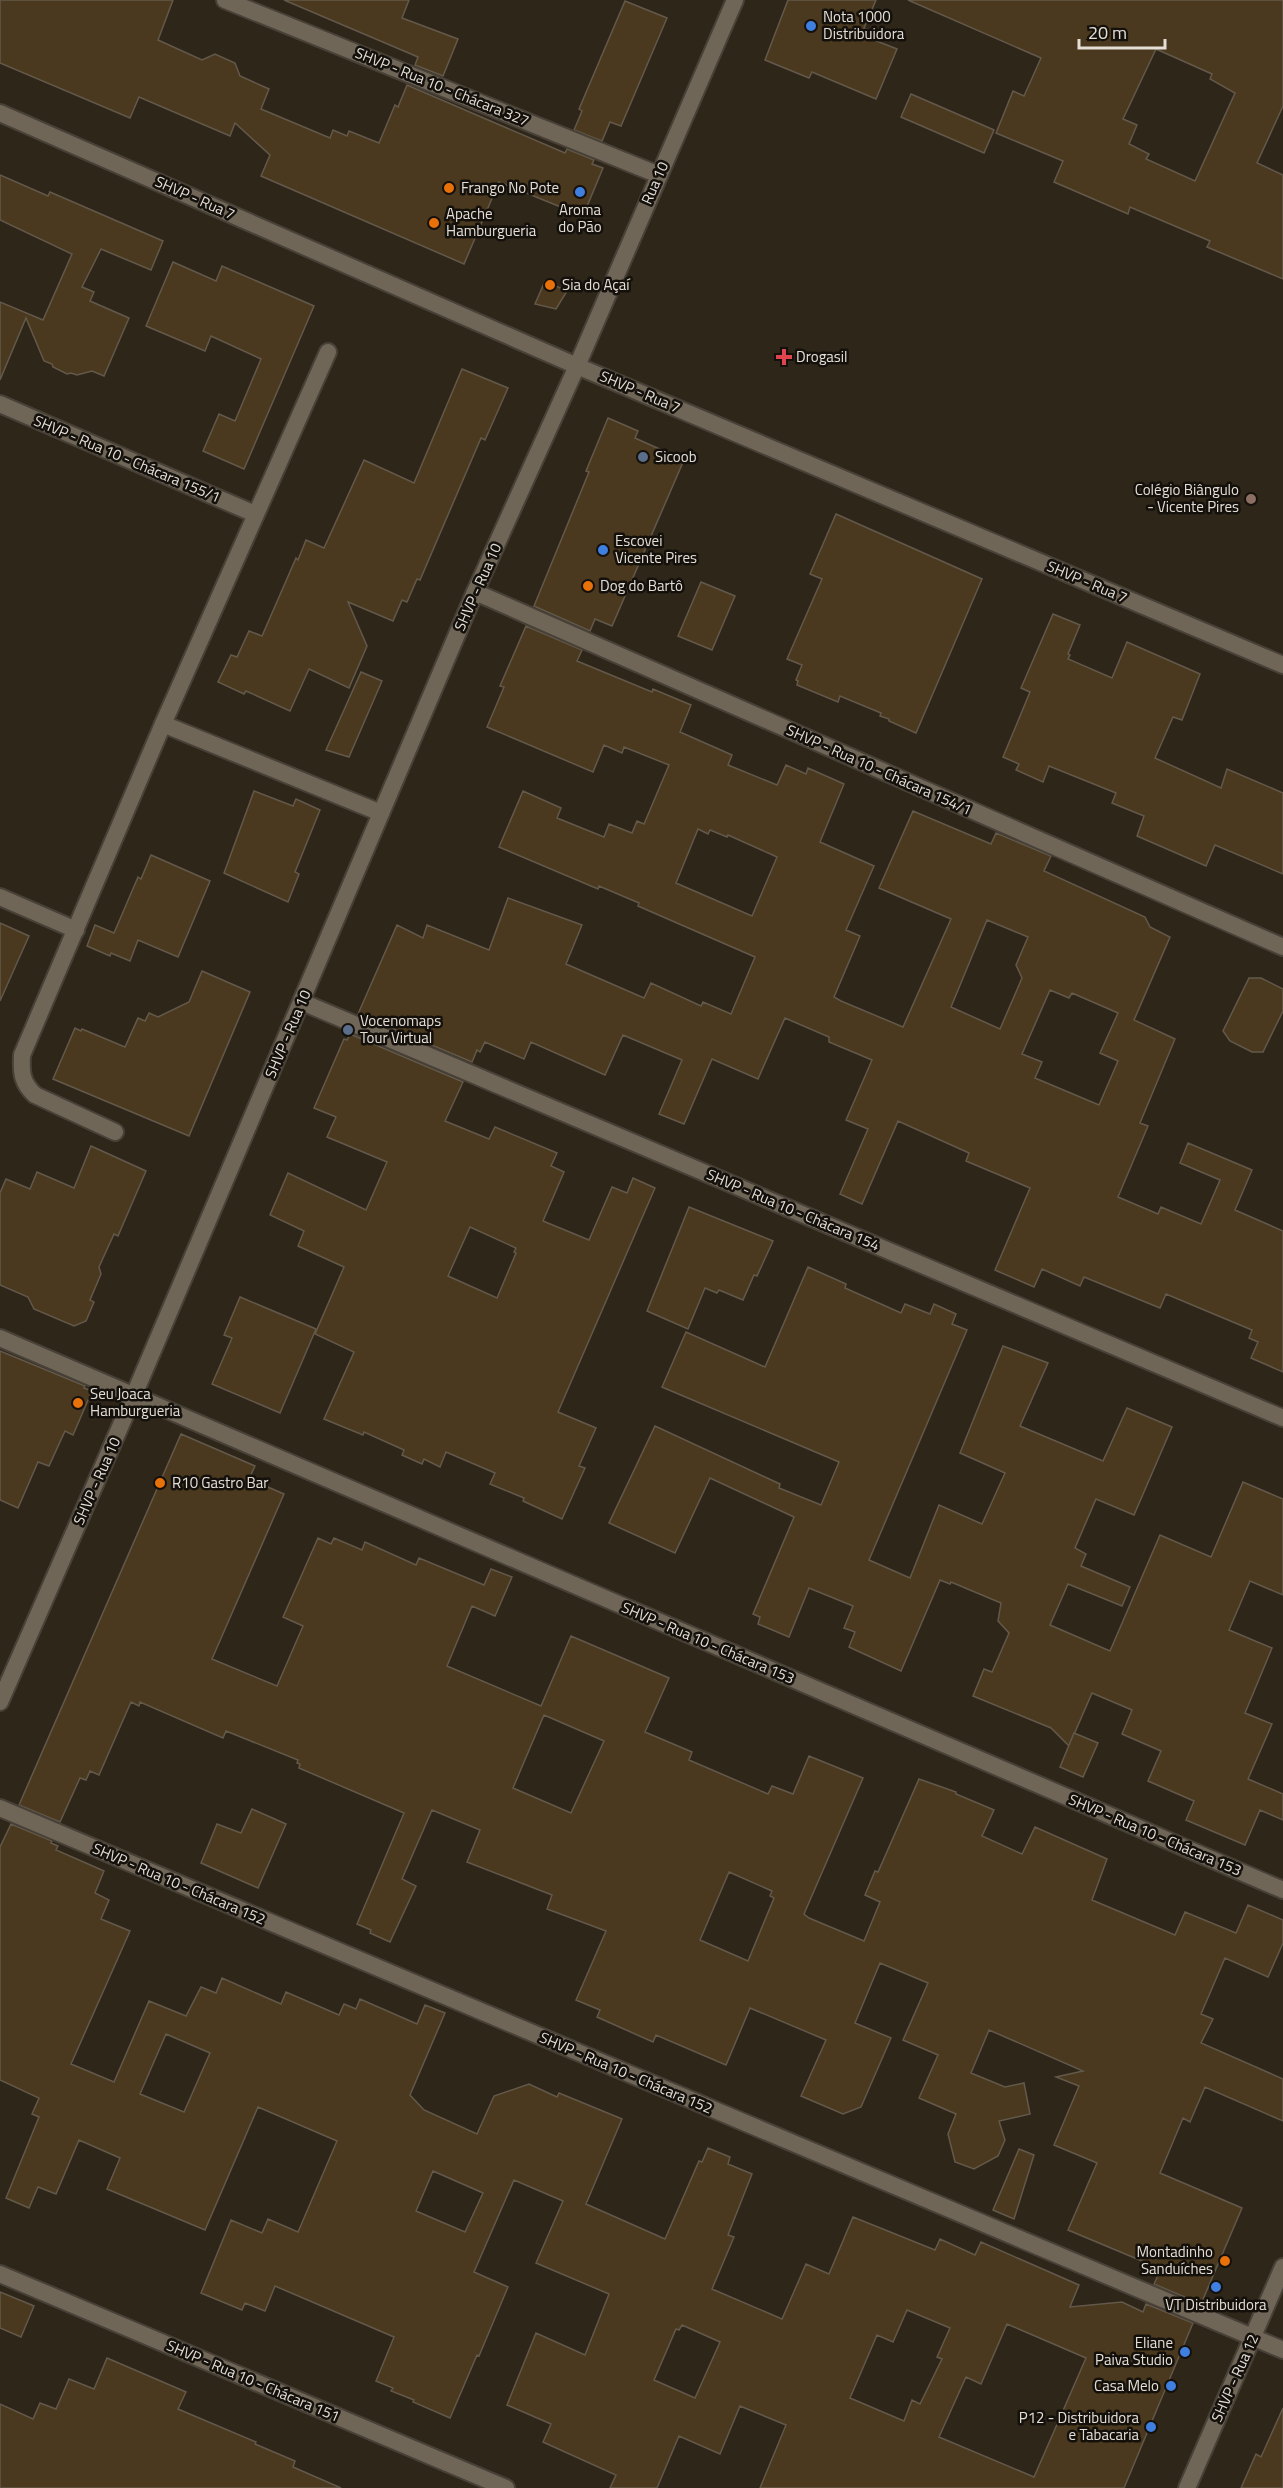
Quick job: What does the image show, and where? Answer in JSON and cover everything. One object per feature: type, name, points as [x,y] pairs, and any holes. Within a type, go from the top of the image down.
[{"type":"street","name":"SHVP - Rua 10 - Chácara 327","points":[[225,0],[659,174]]},
{"type":"street","name":"Rua 10","points":[[577,366],[735,0]]},
{"type":"street","name":"SHVP - Rua 7","points":[[0,113],[577,366],[1283,665]]},
{"type":"street","points":[[115,1132],[35,1095],[25,1086],[21,1075],[22,1055],[163,724],[328,352]]},
{"type":"street","name":"SHVP - Rua 10","points":[[0,1702],[134,1395],[475,592],[577,366]]},
{"type":"street","name":"SHVP - Rua 10 - Chácara 155/1","points":[[0,404],[255,514]]},
{"type":"street","name":"SHVP - Rua 10 - Chácara 154/1","points":[[475,592],[1283,948]]},
{"type":"street","points":[[163,724],[381,813]]},
{"type":"street","points":[[0,897],[76,930]]},
{"type":"street","name":"SHVP - Rua 10 - Chácara 154","points":[[302,1002],[1283,1418]]},
{"type":"street","name":"SHVP - Rua 10 - Chácara 153","points":[[0,1338],[1283,1890]]},
{"type":"street","name":"SHVP - Rua 10 - Chácara 152","points":[[0,1808],[1283,2350]]},
{"type":"street","name":"SHVP - Rua 12","points":[[1186,2488],[1283,2267]]},
{"type":"street","name":"SHVP - Rua 10 - Chácara 151","points":[[0,2274],[506,2488]]},
{"type":"building","points":[[0,0],[173,0],[158,40],[202,60],[215,54],[235,63],[240,76],[269,89],[261,109],[330,138],[333,130],[347,136],[349,131],[379,143],[395,105],[398,107],[407,85],[565,153],[567,149],[594,160],[592,164],[603,168],[583,216],[499,182],[464,264],[261,176],[270,155],[235,123],[230,136],[139,97],[130,118],[0,63]]},
{"type":"building","points":[[284,0],[409,0],[402,18],[458,39],[443,76],[415,65],[418,57]]},
{"type":"building","points":[[788,0],[876,0],[864,28],[871,31],[869,38],[897,49],[876,99],[812,72],[809,78],[765,60]]},
{"type":"building","points":[[908,0],[1283,0],[1283,106],[1257,163],[1283,175],[1283,279],[1207,247],[1210,241],[1130,207],[1128,214],[1054,182],[1063,161],[996,133],[1013,91],[1024,96],[1041,58]],"holes":[[[1156,49],[1212,74],[1210,79],[1235,93],[1195,181],[1146,159],[1149,154],[1129,144],[1137,125],[1123,119]]]},
{"type":"building","points":[[625,1],[667,18],[621,126],[610,122],[602,141],[574,130],[582,111],[579,109]]},
{"type":"building","points":[[911,94],[994,130],[984,153],[901,117]]},
{"type":"building","points":[[0,175],[48,196],[50,192],[163,241],[151,270],[101,249],[82,287],[94,292],[90,301],[129,318],[104,376],[92,371],[77,375],[67,374],[44,361],[26,318],[0,380],[0,302],[43,320],[72,254],[0,220]]},
{"type":"building","points":[[173,262],[216,281],[222,266],[314,306],[244,469],[203,451],[219,414],[235,421],[261,359],[211,336],[205,351],[146,326]]},
{"type":"building","points":[[545,281],[567,291],[556,309],[535,304]]},
{"type":"building","points":[[462,369],[508,388],[485,440],[481,438],[420,580],[417,579],[407,602],[402,600],[393,621],[348,602],[367,646],[349,688],[309,669],[290,711],[246,691],[244,694],[218,682],[231,655],[237,657],[249,631],[262,636],[306,540],[324,548],[364,460],[414,483]]},
{"type":"building","points":[[608,418],[638,431],[635,438],[684,460],[612,626],[595,619],[590,631],[534,606],[589,472],[586,471]]},
{"type":"building","points":[[836,514],[982,579],[916,733],[880,716],[881,713],[840,696],[838,702],[797,685],[796,680],[802,665],[787,659],[822,579],[810,574]]},
{"type":"building","points":[[701,582],[735,596],[712,650],[678,636]]},
{"type":"building","points":[[1053,614],[1080,625],[1068,659],[1112,678],[1127,642],[1200,674],[1182,720],[1173,717],[1155,758],[1221,788],[1227,769],[1283,793],[1283,874],[1215,845],[1206,866],[1137,836],[1144,816],[1112,803],[1116,793],[1049,766],[1043,782],[1016,770],[1019,764],[1003,757],[1030,692],[1021,688]]},
{"type":"building","points":[[526,626],[582,650],[577,661],[652,692],[653,689],[691,705],[680,732],[732,755],[728,765],[777,785],[786,765],[806,774],[808,768],[844,784],[820,842],[874,866],[846,930],[860,936],[834,997],[903,1027],[951,919],[879,888],[913,811],[991,844],[996,833],[1051,856],[1044,871],[1145,917],[1150,927],[1170,937],[1134,1020],[1175,1039],[1140,1123],[1148,1126],[1118,1197],[1158,1214],[1161,1207],[1201,1224],[1220,1180],[1180,1163],[1188,1143],[1252,1170],[1235,1210],[1283,1231],[1283,1372],[1251,1358],[1258,1342],[1249,1338],[1252,1330],[1166,1294],[1160,1308],[1084,1277],[1080,1286],[1042,1269],[1034,1287],[995,1270],[1030,1188],[966,1161],[969,1153],[898,1121],[862,1204],[840,1194],[868,1129],[846,1120],[872,1060],[829,1042],[829,1037],[785,1018],[758,1079],[712,1059],[684,1124],[659,1114],[682,1060],[623,1035],[605,1075],[531,1042],[524,1059],[485,1042],[480,1052],[477,1050],[472,1062],[358,1014],[397,925],[423,938],[427,925],[489,950],[508,898],[582,925],[566,964],[644,998],[651,983],[701,1006],[703,1002],[731,1014],[755,957],[638,906],[639,903],[599,886],[598,889],[499,847],[523,791],[561,808],[557,818],[604,837],[609,824],[632,833],[637,821],[644,824],[669,765],[624,747],[622,753],[604,745],[593,772],[487,727],[504,687],[500,686]],"holes":[[[698,829],[708,834],[710,830],[727,837],[728,835],[777,857],[752,916],[676,883]],[[987,920],[1028,937],[1016,965],[1022,978],[1000,1029],[951,1007]],[[1050,990],[1069,998],[1072,993],[1118,1013],[1100,1053],[1118,1061],[1099,1105],[1035,1078],[1042,1062],[1022,1054]]]},
{"type":"building","points":[[361,672],[382,681],[349,757],[326,750]]},
{"type":"building","points":[[254,791],[293,806],[296,799],[320,810],[295,872],[299,874],[288,902],[224,873]]},
{"type":"building","points":[[151,855],[210,881],[178,957],[138,940],[130,961],[111,953],[110,956],[87,946],[95,925],[114,933],[138,877],[141,879]]},
{"type":"building","points":[[0,923],[29,936],[0,1001]]},
{"type":"building","points":[[202,971],[250,992],[189,1136],[53,1079],[75,1028],[125,1047],[138,1018],[145,1021],[149,1013],[158,1017],[189,1002]]},
{"type":"building","points":[[1249,978],[1261,978],[1283,989],[1283,1011],[1263,1052],[1252,1052],[1230,1041],[1223,1031]]},
{"type":"building","points":[[350,1034],[463,1082],[445,1121],[489,1139],[495,1127],[557,1153],[551,1166],[564,1172],[543,1221],[589,1240],[612,1187],[627,1193],[633,1178],[655,1188],[558,1412],[596,1428],[579,1466],[585,1468],[562,1519],[523,1501],[524,1498],[490,1484],[495,1473],[446,1452],[440,1467],[424,1459],[422,1464],[402,1455],[404,1450],[364,1432],[363,1435],[324,1419],[354,1352],[315,1334],[344,1267],[298,1246],[304,1231],[270,1215],[288,1173],[366,1210],[387,1162],[327,1137],[336,1117],[314,1108],[344,1039],[347,1040]],"holes":[[[470,1227],[516,1248],[497,1298],[448,1276]]]},
{"type":"building","points":[[91,1146],[146,1171],[118,1236],[114,1234],[99,1267],[101,1274],[90,1300],[94,1302],[86,1321],[74,1326],[34,1309],[28,1297],[0,1285],[0,1193],[6,1179],[30,1189],[37,1172],[74,1188]]},
{"type":"building","points":[[689,1207],[773,1241],[743,1300],[719,1290],[717,1293],[705,1288],[688,1329],[647,1311]]},
{"type":"building","points":[[808,1267],[846,1284],[845,1288],[901,1313],[905,1304],[930,1314],[934,1304],[956,1314],[952,1324],[967,1330],[869,1560],[910,1578],[939,1505],[982,1524],[1005,1473],[960,1453],[1003,1346],[1048,1363],[1020,1426],[1103,1461],[1127,1408],[1172,1427],[1134,1515],[1096,1499],[1075,1548],[1086,1554],[1081,1566],[1130,1587],[1122,1606],[1068,1584],[1050,1625],[1110,1651],[1160,1535],[1211,1557],[1243,1482],[1283,1499],[1283,1595],[1250,1581],[1229,1630],[1272,1648],[1245,1713],[1272,1724],[1248,1779],[1283,1794],[1283,1820],[1260,1810],[1245,1845],[1186,1820],[1194,1801],[1148,1781],[1161,1751],[1122,1734],[1132,1710],[1092,1693],[1069,1746],[1051,1728],[973,1696],[984,1669],[992,1672],[1009,1633],[998,1621],[1001,1603],[951,1582],[950,1584],[940,1580],[901,1671],[849,1647],[855,1632],[844,1628],[853,1606],[809,1588],[789,1637],[758,1624],[760,1617],[753,1614],[794,1517],[710,1478],[675,1553],[609,1523],[655,1426],[780,1484],[779,1488],[821,1505],[839,1462],[662,1387],[686,1332],[765,1367]]},
{"type":"building","points":[[240,1297],[316,1329],[280,1413],[212,1384],[232,1338],[224,1335]]},
{"type":"building","points":[[0,1351],[92,1391],[73,1435],[65,1431],[49,1466],[38,1462],[18,1508],[0,1500]]},
{"type":"building","points":[[181,1434],[255,1466],[249,1479],[284,1494],[212,1659],[277,1686],[303,1626],[283,1617],[318,1538],[331,1544],[334,1538],[362,1550],[365,1542],[416,1565],[419,1558],[484,1585],[491,1569],[512,1577],[495,1616],[472,1606],[447,1666],[541,1706],[571,1636],[669,1678],[645,1732],[692,1752],[689,1760],[768,1794],[772,1786],[793,1794],[809,1756],[863,1778],[804,1914],[809,1918],[864,1941],[880,1902],[865,1895],[875,1871],[878,1872],[919,1779],[956,1792],[956,1794],[994,1810],[982,1836],[1022,1854],[1035,1827],[1107,1859],[1092,1900],[1175,1935],[1185,1912],[1236,1933],[1248,1905],[1283,1920],[1283,1943],[1268,1977],[1225,1958],[1201,2014],[1213,2019],[1201,2043],[1283,2079],[1283,2121],[1205,2087],[1190,2122],[1183,2118],[1160,2173],[1242,2208],[1201,2304],[1154,2284],[1161,2269],[1068,2230],[1097,2163],[1054,2145],[1079,2086],[1056,2077],[1083,2071],[989,2030],[971,2073],[1005,2087],[1024,2083],[1030,2114],[999,2121],[1005,2140],[998,2156],[974,2169],[955,2162],[948,2134],[956,2114],[919,2098],[938,2055],[903,2040],[928,1983],[880,1963],[855,2023],[891,2038],[861,2107],[843,2114],[801,2096],[826,2040],[750,2008],[726,2065],[656,2035],[653,2042],[597,2017],[600,2010],[576,2000],[606,1931],[547,1909],[552,1895],[467,1862],[480,1830],[432,1810],[402,1879],[416,1886],[390,1942],[370,1933],[371,1930],[357,1924],[404,1813],[299,1768],[298,1760],[226,1731],[223,1738],[140,1702],[139,1706],[131,1702],[99,1775],[90,1771],[86,1780],[80,1778],[60,1822],[19,1805]],"holes":[[[544,1715],[604,1741],[571,1813],[513,1788]],[[729,1872],[772,1891],[770,1896],[774,1898],[748,1961],[700,1940]]]},
{"type":"building","points":[[1074,1733],[1098,1743],[1083,1777],[1060,1767]]},
{"type":"building","points":[[252,1809],[286,1824],[258,1888],[201,1863],[217,1824],[241,1833]]},
{"type":"building","points":[[11,1824],[52,1841],[51,1843],[58,1846],[56,1850],[104,1871],[95,1893],[109,1900],[101,1919],[130,1931],[71,2064],[114,2082],[149,2001],[186,2016],[201,1987],[216,1993],[222,1978],[281,2004],[286,1992],[339,2015],[344,2004],[356,2009],[360,1999],[417,2024],[425,2005],[445,2013],[410,2095],[424,2110],[477,2134],[494,2096],[529,2084],[557,2097],[559,2093],[622,2119],[586,2204],[665,2239],[699,2161],[702,2162],[708,2148],[730,2157],[728,2164],[752,2174],[728,2235],[734,2237],[712,2289],[782,2319],[806,2264],[829,2274],[853,2217],[935,2250],[940,2239],[975,2255],[981,2242],[1079,2285],[1070,2307],[1122,2302],[1143,2312],[1146,2304],[1193,2323],[1124,2488],[760,2488],[786,2425],[740,2406],[720,2454],[679,2436],[657,2488],[610,2488],[616,2475],[543,2442],[551,2424],[507,2405],[536,2333],[585,2355],[609,2294],[536,2263],[563,2201],[514,2180],[474,2272],[508,2287],[479,2356],[477,2355],[450,2418],[413,2402],[414,2400],[391,2391],[393,2388],[376,2381],[394,2337],[275,2286],[265,2311],[245,2303],[242,2310],[201,2293],[231,2220],[262,2233],[268,2219],[298,2232],[337,2141],[258,2107],[205,2230],[107,2189],[120,2158],[79,2140],[56,2194],[38,2187],[29,2208],[6,2198],[39,2117],[32,2114],[39,2098],[0,2080],[0,1847]],"holes":[[[166,2034],[210,2053],[184,2112],[140,2094]],[[433,2171],[483,2193],[465,2232],[416,2211]],[[907,2310],[950,2328],[937,2357],[942,2359],[920,2404],[912,2400],[904,2421],[850,2398],[877,2335],[893,2342]],[[1007,2324],[1086,2358],[1034,2477],[939,2437],[966,2377],[981,2384]],[[682,2325],[720,2342],[695,2398],[654,2380],[676,2329],[679,2330]]]},
{"type":"building","points":[[1019,2149],[1034,2155],[1014,2219],[993,2210]]},
{"type":"building","points":[[0,2292],[34,2306],[21,2337],[0,2328]]},
{"type":"building","points":[[107,2358],[186,2392],[178,2409],[256,2442],[255,2444],[295,2461],[293,2467],[341,2488],[0,2488],[0,2404],[33,2419],[40,2403],[56,2409],[69,2379],[94,2389]]},
{"type":"building","points":[[1283,2408],[1283,2488],[1241,2488],[1256,2454],[1261,2457]]},
{"type":"place","name":"Nota 1000 Distribuidora","points":[[811,26]]},
{"type":"place","name":"Frango No Pote","points":[[449,188]]},
{"type":"place","name":"Aroma do Pão","points":[[580,192]]},
{"type":"place","name":"Apache Hamburgueria","points":[[434,223]]},
{"type":"place","name":"Sia do Açaí","points":[[550,285]]},
{"type":"place","name":"Drogasil","points":[[784,357]]},
{"type":"place","name":"Sicoob","points":[[643,457]]},
{"type":"place","name":"Colégio Biângulo - Vicente Pires","points":[[1251,499]]},
{"type":"place","name":"Escovei Vicente Pires","points":[[603,550]]},
{"type":"place","name":"Dog do Bartô","points":[[588,586]]},
{"type":"place","name":"Vocenomaps Tour Virtual","points":[[348,1030]]},
{"type":"place","name":"Seu Joaca Hamburgueria","points":[[78,1403]]},
{"type":"place","name":"R10 Gastro Bar","points":[[160,1483]]},
{"type":"place","name":"Montadinho Sanduíches","points":[[1225,2261]]},
{"type":"place","name":"VT Distribuidora","points":[[1216,2287]]},
{"type":"place","name":"Eliane Paiva Studio","points":[[1185,2352]]},
{"type":"place","name":"Casa Melo","points":[[1171,2386]]},
{"type":"place","name":"P12 - Distribuidora e Tabacaria","points":[[1151,2427]]}]
